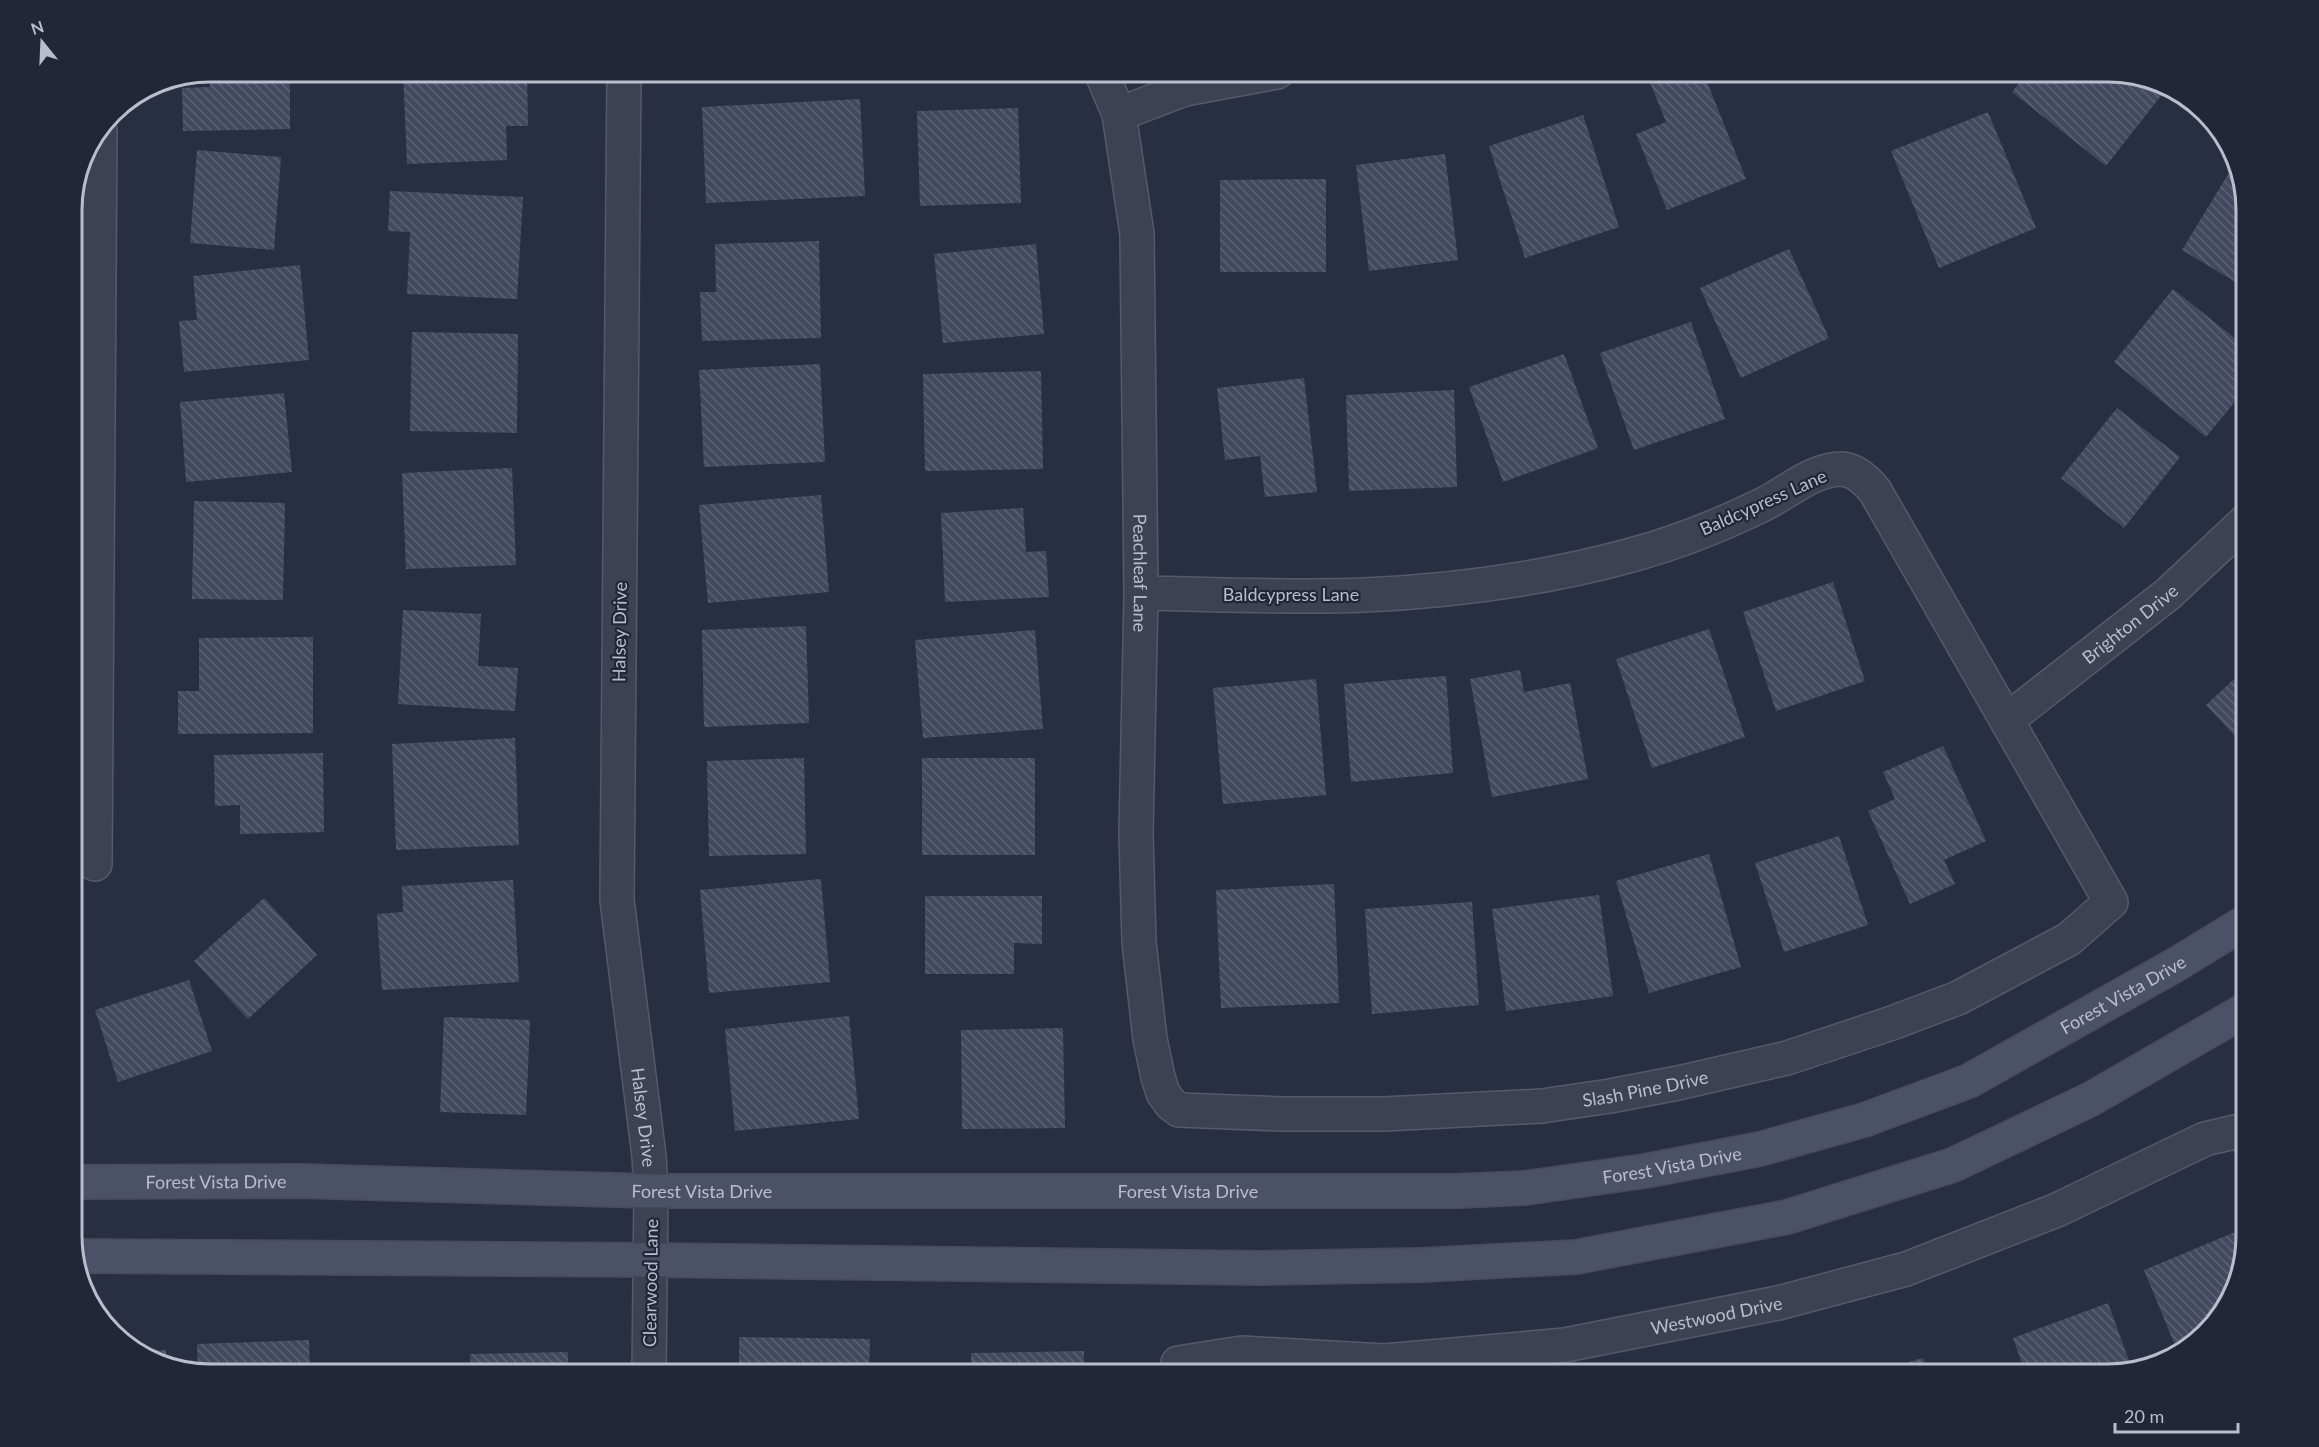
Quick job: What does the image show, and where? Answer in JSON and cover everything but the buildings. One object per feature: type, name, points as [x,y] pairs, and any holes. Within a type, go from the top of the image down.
[{"type":"main road","name":"Forest Vista Drive","points":[[83,1182],[299,1182],[651,1191],[1457,1191],[1525,1188],[1645,1171],[1760,1149],[1864,1120],[1970,1081],[2177,964],[2236,928]]},
{"type":"main road","points":[[84,1256],[1262,1268],[1422,1265],[1576,1257],[1787,1217],[1953,1165],[2091,1099],[2236,1015]]},
{"type":"street","points":[[1119,114],[1185,90],[1224,82]]},
{"type":"street","name":"Halsey Drive","points":[[624,83],[617,900],[648,1144],[651,1191]]},
{"type":"street","name":"Peachleaf Lane","points":[[1106,83],[1119,114],[1137,234],[1141,593],[1136,834],[1139,942],[1150,1039],[1158,1077]]},
{"type":"street","points":[[95,864],[100,147]]},
{"type":"street","name":"Baldcypress Lane","points":[[1141,593],[1371,594],[1466,587],[1557,572],[1629,556],[1698,532],[1760,506],[1826,471],[1844,469],[1864,478],[1875,491],[2111,902]]},
{"type":"street","name":"Brighton Drive","points":[[2007,720],[2168,594],[2236,530]]},
{"type":"street","name":"Slash Pine Drive","points":[[1158,1077],[1163,1093],[1179,1110],[1270,1114],[1384,1114],[1542,1106],[1610,1096],[1787,1058],[1958,998],[2069,939],[2111,902]]},
{"type":"street","name":"Westwood Drive","points":[[1178,1364],[1242,1353],[1384,1361],[1565,1345],[1778,1303],[1906,1269],[2057,1210],[2205,1139],[2236,1136]]},
{"type":"street","name":"Clearwood Lane","points":[[649,1364],[651,1191]]}]
